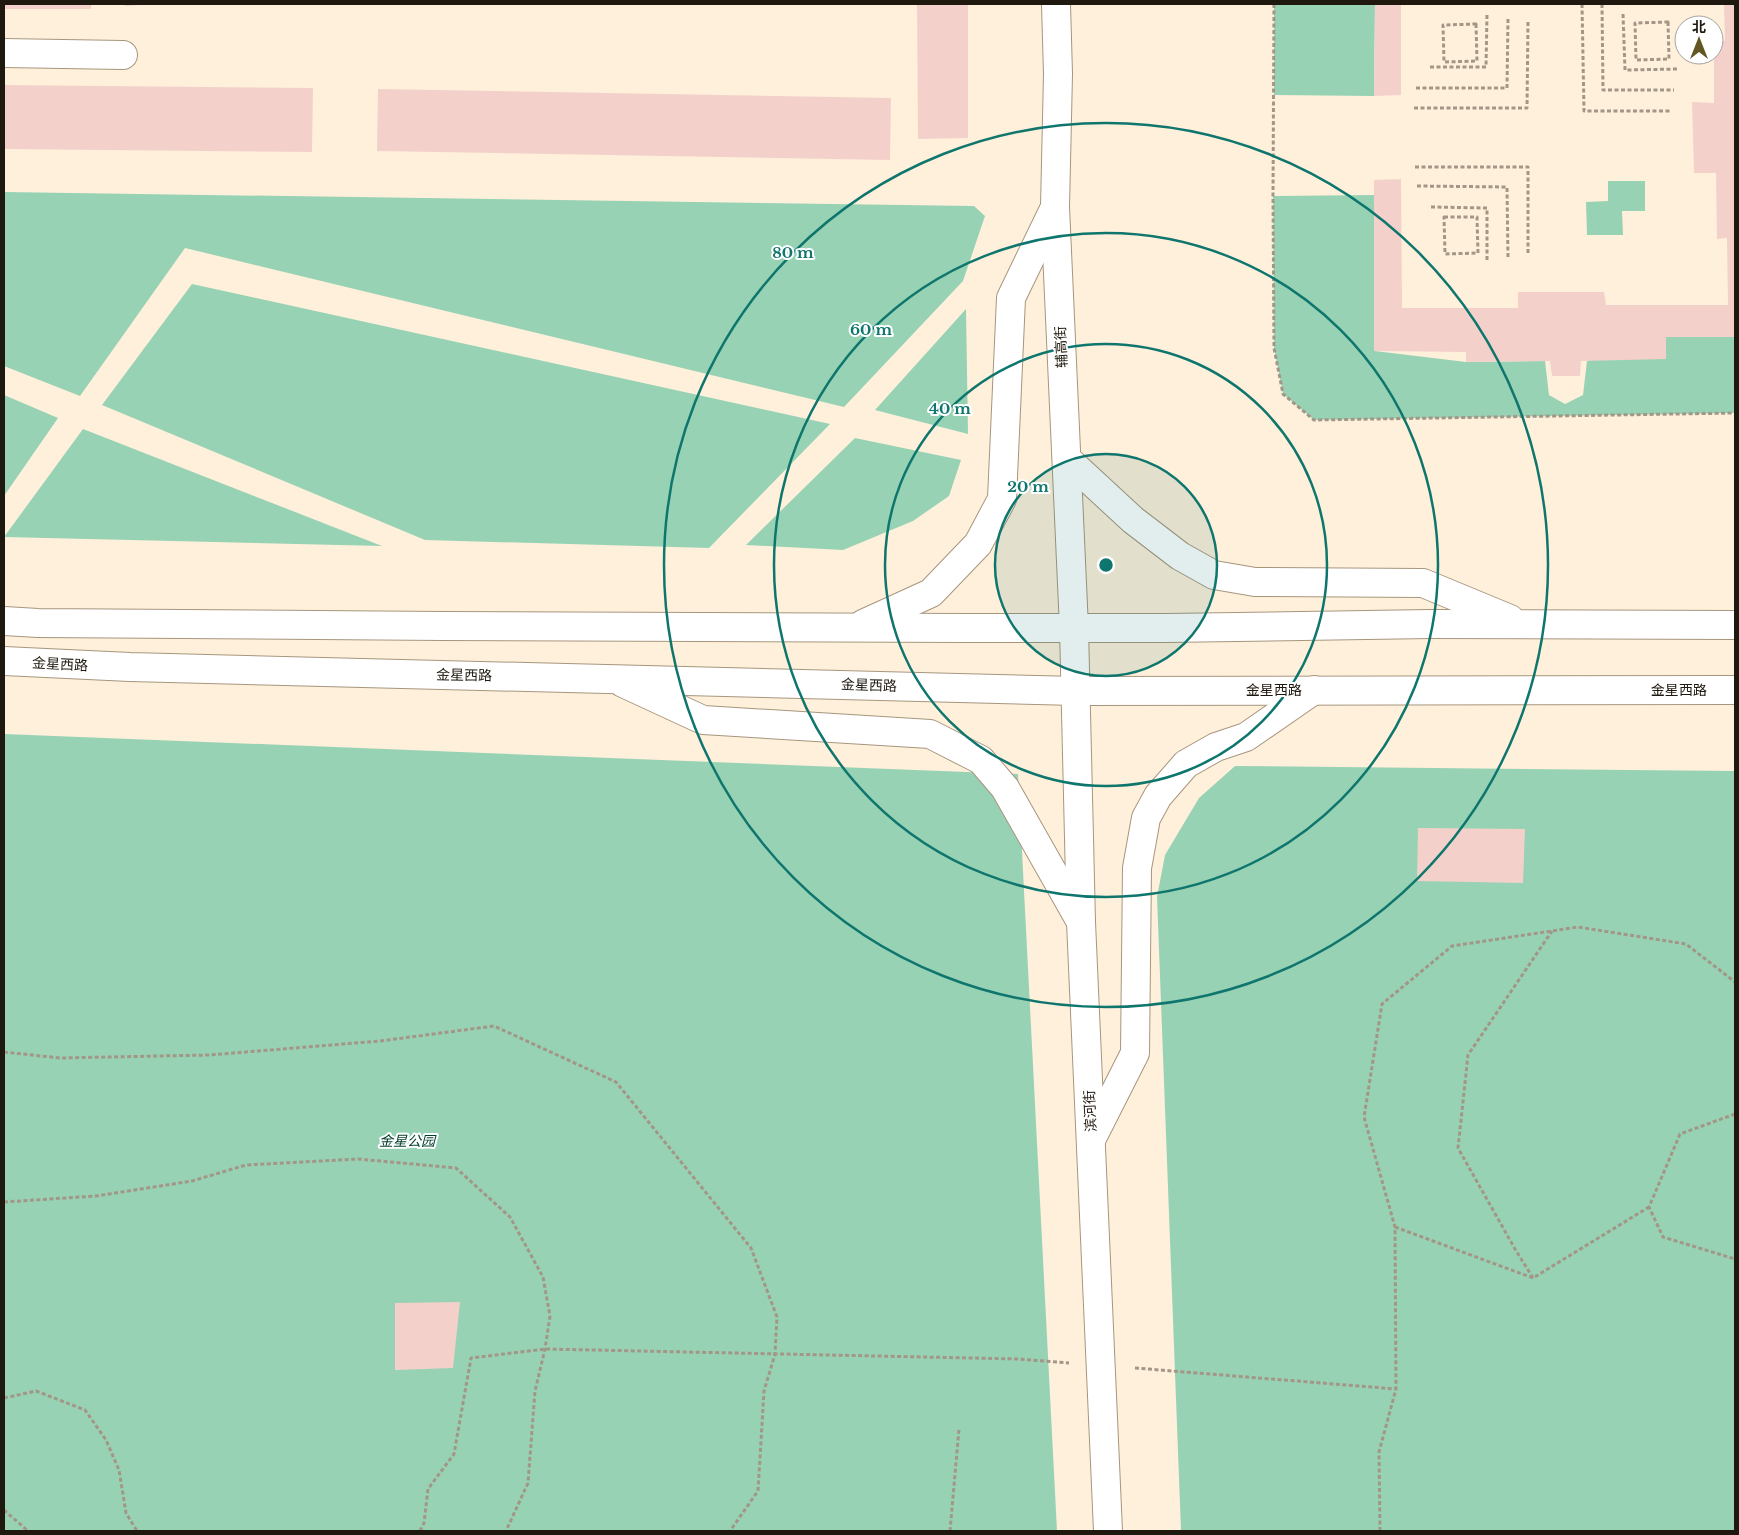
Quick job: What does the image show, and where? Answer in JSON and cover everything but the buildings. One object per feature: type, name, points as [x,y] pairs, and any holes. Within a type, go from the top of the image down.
[{"type":"main road","name":"辅高街","points":[[1056,4],[1058,74],[1055,207],[1076,691]]},
{"type":"main road","points":[[4,52],[123,55]]},
{"type":"main road","points":[[855,628],[930,593],[978,544],[1002,499],[1011,298],[1055,207]]},
{"type":"main road","points":[[1066,459],[1133,520],[1180,556],[1214,575],[1255,582],[1423,583],[1523,624]]},
{"type":"main road","points":[[4,621],[38,623],[855,628],[1523,624],[1735,625]]},
{"type":"main road","name":"金星西路","points":[[4,661],[130,667],[1076,691],[1735,690]]},
{"type":"main road","points":[[613,678],[703,720],[930,734],[981,760],[1005,788],[1081,922]]},
{"type":"main road","points":[[1091,1140],[1135,1053],[1137,868],[1146,818],[1158,796],[1186,764],[1216,747],[1246,737],[1314,690]]},
{"type":"main road","name":"滨河街","points":[[1076,691],[1081,922],[1108,1531]]},
{"type":"path","points":[[1274,4],[1274,348],[1284,394],[1314,420],[1735,413]]},
{"type":"path","points":[[1582,4],[1584,111],[1670,111]]},
{"type":"path","points":[[1602,4],[1603,90],[1674,90]]},
{"type":"path","points":[[1430,67],[1486,67],[1487,14]]},
{"type":"path","points":[[1623,14],[1625,70],[1678,69]]},
{"type":"path","points":[[1416,88],[1507,88],[1508,18]]},
{"type":"path","points":[[1414,108],[1528,108],[1528,22]]},
{"type":"path","points":[[1668,22],[1669,59],[1636,60],[1635,23],[1668,22]]},
{"type":"path","points":[[1476,24],[1477,61],[1444,62],[1443,25],[1476,24]]},
{"type":"path","points":[[1415,166],[1528,167],[1528,254]]},
{"type":"path","points":[[1417,186],[1507,187],[1508,257]]},
{"type":"path","points":[[1431,207],[1487,208],[1487,260]]},
{"type":"path","points":[[1444,217],[1477,217],[1478,253],[1445,254],[1444,217]]},
{"type":"path","points":[[1380,1531],[1379,1452],[1396,1389],[1395,1227],[1364,1117],[1382,1004],[1452,946],[1578,927],[1686,944],[1735,982]]},
{"type":"path","points":[[1533,1278],[1458,1148],[1468,1055],[1553,931]]},
{"type":"path","points":[[4,1052],[60,1058],[209,1055],[380,1041],[494,1026],[616,1082],[750,1248],[777,1317],[775,1354],[764,1390],[758,1491],[730,1531]]},
{"type":"path","points":[[1533,1278],[1649,1207],[1680,1134],[1735,1114]]},
{"type":"path","points":[[4,1202],[96,1196],[192,1181],[246,1165],[358,1158],[456,1168],[510,1217],[542,1277],[550,1316],[545,1349],[534,1390],[528,1483],[506,1531]]},
{"type":"path","points":[[1649,1207],[1663,1237],[1735,1259]]},
{"type":"path","points":[[1395,1227],[1533,1278]]},
{"type":"path","points":[[420,1531],[424,1523],[428,1489],[454,1454],[471,1358],[545,1349],[1018,1359],[1396,1389]]},
{"type":"path","points":[[4,1398],[36,1390],[85,1410],[106,1440],[119,1470],[126,1513],[137,1531]]},
{"type":"path","points":[[950,1531],[959,1429]]},
{"type":"path","points":[[4,1510],[28,1531]]},
{"type":"green space","points":[[1274,4],[1375,4],[1374,96],[1274,95]]},
{"type":"green space","points":[[1608,181],[1645,181],[1645,211],[1622,211],[1623,235],[1587,235],[1586,202],[1608,201]]},
{"type":"green space","points":[[4,192],[974,206],[985,216],[963,281],[844,407],[185,248],[80,396],[4,366]]},
{"type":"green space","points":[[1375,195],[1375,351],[1466,362],[1545,361],[1549,395],[1565,404],[1583,395],[1587,361],[1666,337],[1735,337],[1735,413],[1314,420],[1283,394],[1274,348],[1273,196]]},
{"type":"green space","points":[[192,284],[830,424],[709,548],[425,540],[102,405]]},
{"type":"green space","points":[[966,309],[968,434],[875,410]]},
{"type":"green space","points":[[4,395],[58,418],[4,496]]},
{"type":"green space","points":[[83,429],[382,546],[4,537]]},
{"type":"green space","points":[[855,438],[961,460],[949,496],[913,521],[843,550],[746,545]]},
{"type":"green space","name":"金星公园","points":[[4,734],[1018,774],[1057,1531],[4,1531]]},
{"type":"green space","points":[[1235,766],[1735,771],[1735,1531],[1181,1531],[1157,897],[1165,855],[1199,798]]}]
